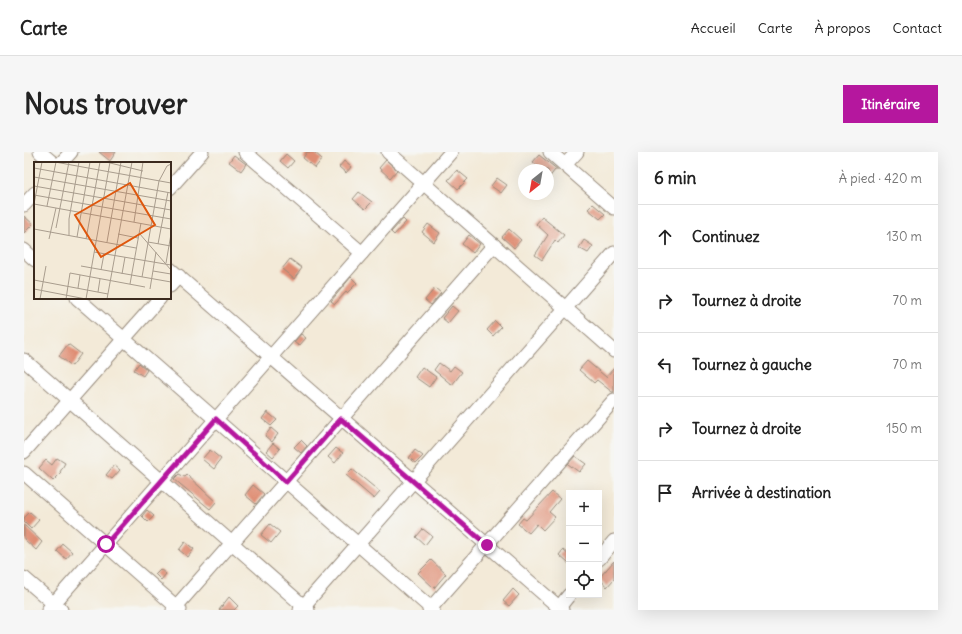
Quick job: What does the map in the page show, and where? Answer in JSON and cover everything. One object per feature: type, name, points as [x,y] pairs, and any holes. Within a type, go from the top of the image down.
[{"type":"street","points":[[40,152],[52,162]]},
{"type":"street","points":[[62,162],[71,152]]},
{"type":"street","points":[[171,187],[191,157],[202,152]]},
{"type":"street","points":[[245,152],[362,253]]},
{"type":"street","points":[[388,152],[614,351]]},
{"type":"street","points":[[24,578],[54,608],[106,544],[451,152]]},
{"type":"street","points":[[550,152],[614,208]]},
{"type":"street","points":[[565,165],[577,152]]},
{"type":"street","points":[[24,205],[34,194]]},
{"type":"street","points":[[24,473],[106,544],[177,609],[232,543],[494,245]]},
{"type":"street","points":[[24,250],[34,259]]},
{"type":"street","points":[[24,360],[69,401],[162,480],[304,609],[413,481],[614,253]]},
{"type":"street","points":[[173,277],[271,356],[559,609],[567,598]]},
{"type":"street","points":[[78,299],[431,609],[614,400]]},
{"type":"street","points":[[24,452],[159,299]]},
{"type":"street","points":[[602,555],[614,541]]},
{"type":"building","points":[[99,152],[116,152],[110,161]]},
{"type":"building","points":[[307,152],[314,152],[322,159],[315,168],[303,158]]},
{"type":"building","points":[[286,154],[294,161],[288,168],[280,161]]},
{"type":"building","points":[[234,155],[246,164],[241,171],[229,162]]},
{"type":"building","points":[[539,155],[550,164],[536,164],[533,162]]},
{"type":"building","points":[[386,160],[397,170],[390,178],[379,168]]},
{"type":"building","points":[[344,161],[351,167],[346,173],[339,167]]},
{"type":"building","points":[[457,170],[468,179],[458,189],[448,180]]},
{"type":"building","points":[[497,178],[507,185],[501,193],[491,186]]},
{"type":"building","points":[[359,192],[372,202],[365,209],[353,199]]},
{"type":"building","points":[[593,204],[605,214],[600,219],[588,209]]},
{"type":"building","points":[[24,216],[33,224],[24,233]]},
{"type":"building","points":[[542,217],[564,235],[558,243],[555,240],[542,260],[535,255],[548,235],[536,224]]},
{"type":"building","points":[[403,219],[406,222],[394,235],[391,232]]},
{"type":"building","points":[[428,224],[440,233],[434,242],[422,232]]},
{"type":"building","points":[[509,229],[521,240],[514,248],[502,237]]},
{"type":"building","points":[[469,235],[480,244],[473,253],[462,244]]},
{"type":"building","points":[[584,240],[593,246],[588,253],[579,248]]},
{"type":"building","points":[[290,259],[302,268],[294,279],[282,269]]},
{"type":"building","points":[[351,277],[357,283],[335,304],[331,301]]},
{"type":"building","points":[[435,288],[441,293],[431,305],[425,300]]},
{"type":"building","points":[[452,306],[458,311],[448,323],[442,318]]},
{"type":"building","points":[[495,321],[501,327],[493,336],[487,330]]},
{"type":"building","points":[[301,334],[306,338],[299,346],[294,342]]},
{"type":"building","points":[[68,344],[81,354],[72,366],[59,356]]},
{"type":"building","points":[[587,361],[606,377],[614,368],[614,392],[597,380],[594,383],[579,370]]},
{"type":"building","points":[[139,363],[147,370],[143,376],[134,370]]},
{"type":"building","points":[[439,363],[450,371],[454,366],[462,372],[452,385],[434,370]]},
{"type":"building","points":[[422,367],[436,377],[429,387],[415,377]]},
{"type":"building","points":[[267,412],[277,420],[271,426],[262,419]]},
{"type":"building","points":[[271,428],[278,434],[272,442],[265,436]]},
{"type":"building","points":[[301,440],[307,446],[301,453],[294,447]]},
{"type":"building","points":[[273,443],[280,449],[273,457],[266,451]]},
{"type":"building","points":[[336,448],[343,453],[335,463],[328,457]]},
{"type":"building","points":[[210,450],[221,459],[214,469],[202,459]]},
{"type":"building","points":[[415,450],[423,456],[416,463],[409,458]]},
{"type":"building","points":[[575,456],[586,464],[579,472],[568,464]]},
{"type":"building","points":[[57,458],[65,463],[60,472],[61,473],[53,481],[39,468],[46,460],[52,465]]},
{"type":"building","points":[[114,465],[120,470],[112,479],[106,475]]},
{"type":"building","points":[[352,469],[380,492],[374,499],[346,475]]},
{"type":"building","points":[[179,474],[185,477],[187,475],[216,502],[210,509],[174,479]]},
{"type":"building","points":[[253,485],[264,494],[256,504],[245,495]]},
{"type":"building","points":[[552,492],[560,499],[549,512],[555,517],[543,530],[537,524],[529,533],[518,524],[523,518],[526,520]]},
{"type":"building","points":[[147,510],[154,516],[148,522],[142,516]]},
{"type":"building","points":[[30,512],[39,520],[31,529],[24,522],[24,518]]},
{"type":"building","points":[[270,524],[280,532],[271,543],[261,535]]},
{"type":"building","points":[[24,525],[42,542],[36,550],[24,539]]},
{"type":"building","points":[[423,529],[432,536],[425,545],[416,537]]},
{"type":"building","points":[[185,542],[194,549],[188,557],[179,550]]},
{"type":"building","points":[[63,544],[72,552],[66,559],[57,551]]},
{"type":"building","points":[[563,550],[566,552],[566,561],[559,555]]},
{"type":"building","points":[[431,560],[446,574],[434,588],[418,573]]},
{"type":"building","points":[[614,561],[614,579],[607,587],[602,581],[602,575]]},
{"type":"building","points":[[160,569],[166,574],[161,580],[155,574]]},
{"type":"building","points":[[513,589],[519,595],[509,606],[503,601]]},
{"type":"building","points":[[229,597],[238,606],[234,610],[219,610]]},
{"type":"route","points":[[106,544],[216,419],[286,482],[341,419],[487,545]]}]
